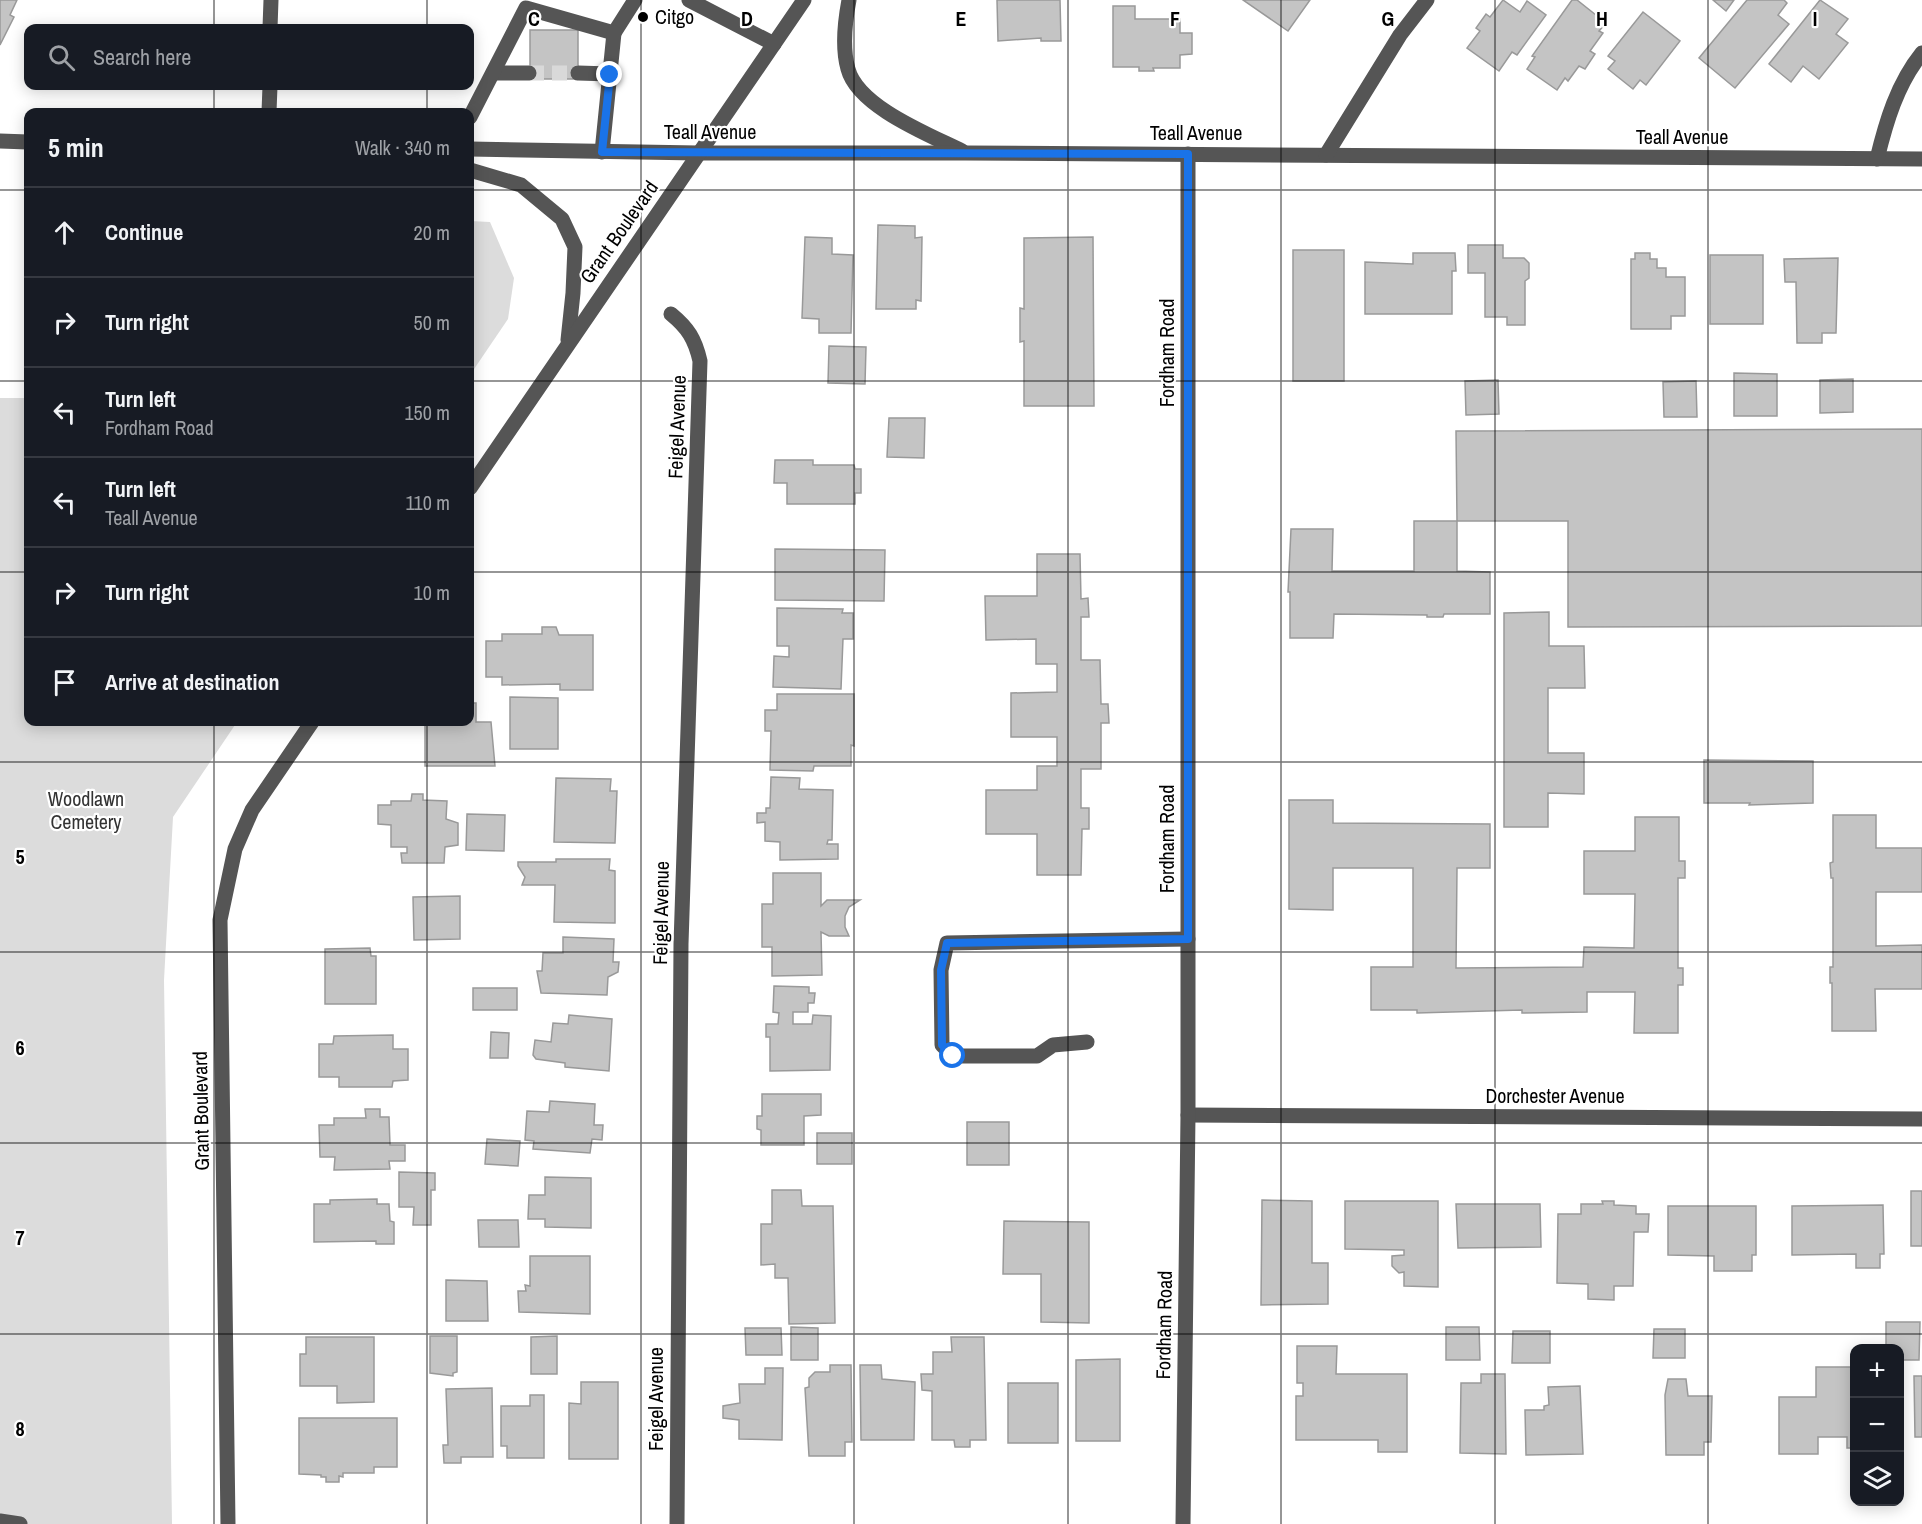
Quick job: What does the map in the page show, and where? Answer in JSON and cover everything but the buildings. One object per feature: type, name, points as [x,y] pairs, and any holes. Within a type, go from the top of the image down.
[{"type":"street","points":[[270,24],[271,0]]},
{"type":"street","points":[[602,152],[614,33],[635,0]]},
{"type":"street","points":[[689,0],[706,4],[774,44]]},
{"type":"street","name":"Grant Boulevard","points":[[474,482],[804,0]]},
{"type":"street","points":[[849,0],[845,25],[848,70],[860,91],[900,120],[965,153]]},
{"type":"street","points":[[1326,155],[1400,35],[1427,0]]},
{"type":"street","points":[[474,109],[526,8],[614,33]]},
{"type":"street","points":[[1877,159],[1888,115],[1912,65],[1922,53]]},
{"type":"street","points":[[493,73],[529,73]]},
{"type":"street","points":[[578,73],[610,75]]},
{"type":"street","points":[[269,108],[270,90]]},
{"type":"street","points":[[0,141],[24,142]]},
{"type":"street","name":"Teall Avenue","points":[[474,149],[698,153],[1922,159]]},
{"type":"street","name":"Fordham Road","points":[[1183,1524],[1188,1115],[1188,154]]},
{"type":"street","points":[[474,171],[520,185],[562,219],[575,247],[573,293],[567,343]]},
{"type":"street","name":"Feigel Avenue","points":[[671,314],[686,326],[695,342],[700,361],[681,944],[676,1524]]},
{"type":"street","name":"Grant Boulevard","points":[[228,1524],[220,920],[235,849],[252,810],[309,726]]},
{"type":"street","points":[[1087,1042],[1053,1045],[1037,1056],[953,1056],[942,1045],[941,970],[947,943],[1188,939]]},
{"type":"street","name":"Dorchester Avenue","points":[[1188,1115],[1922,1119]]},
{"type":"street","points":[[0,1521],[20,1524]]},
{"type":"green space","points":[[474,221],[490,222],[514,278],[508,319],[474,369]]},
{"type":"green space","name":"Woodlawn Cemetery","points":[[0,398],[24,398],[24,726],[234,726],[173,817],[164,980],[172,1524],[0,1524]]},
{"type":"tunnel","points":[[529,73],[578,73]]},
{"type":"place","name":"Citgo","points":[[643,17]]},
{"type":"route","points":[[610,75],[602,152],[1188,154],[1188,939],[947,943],[941,970],[942,1045],[953,1056]]}]
